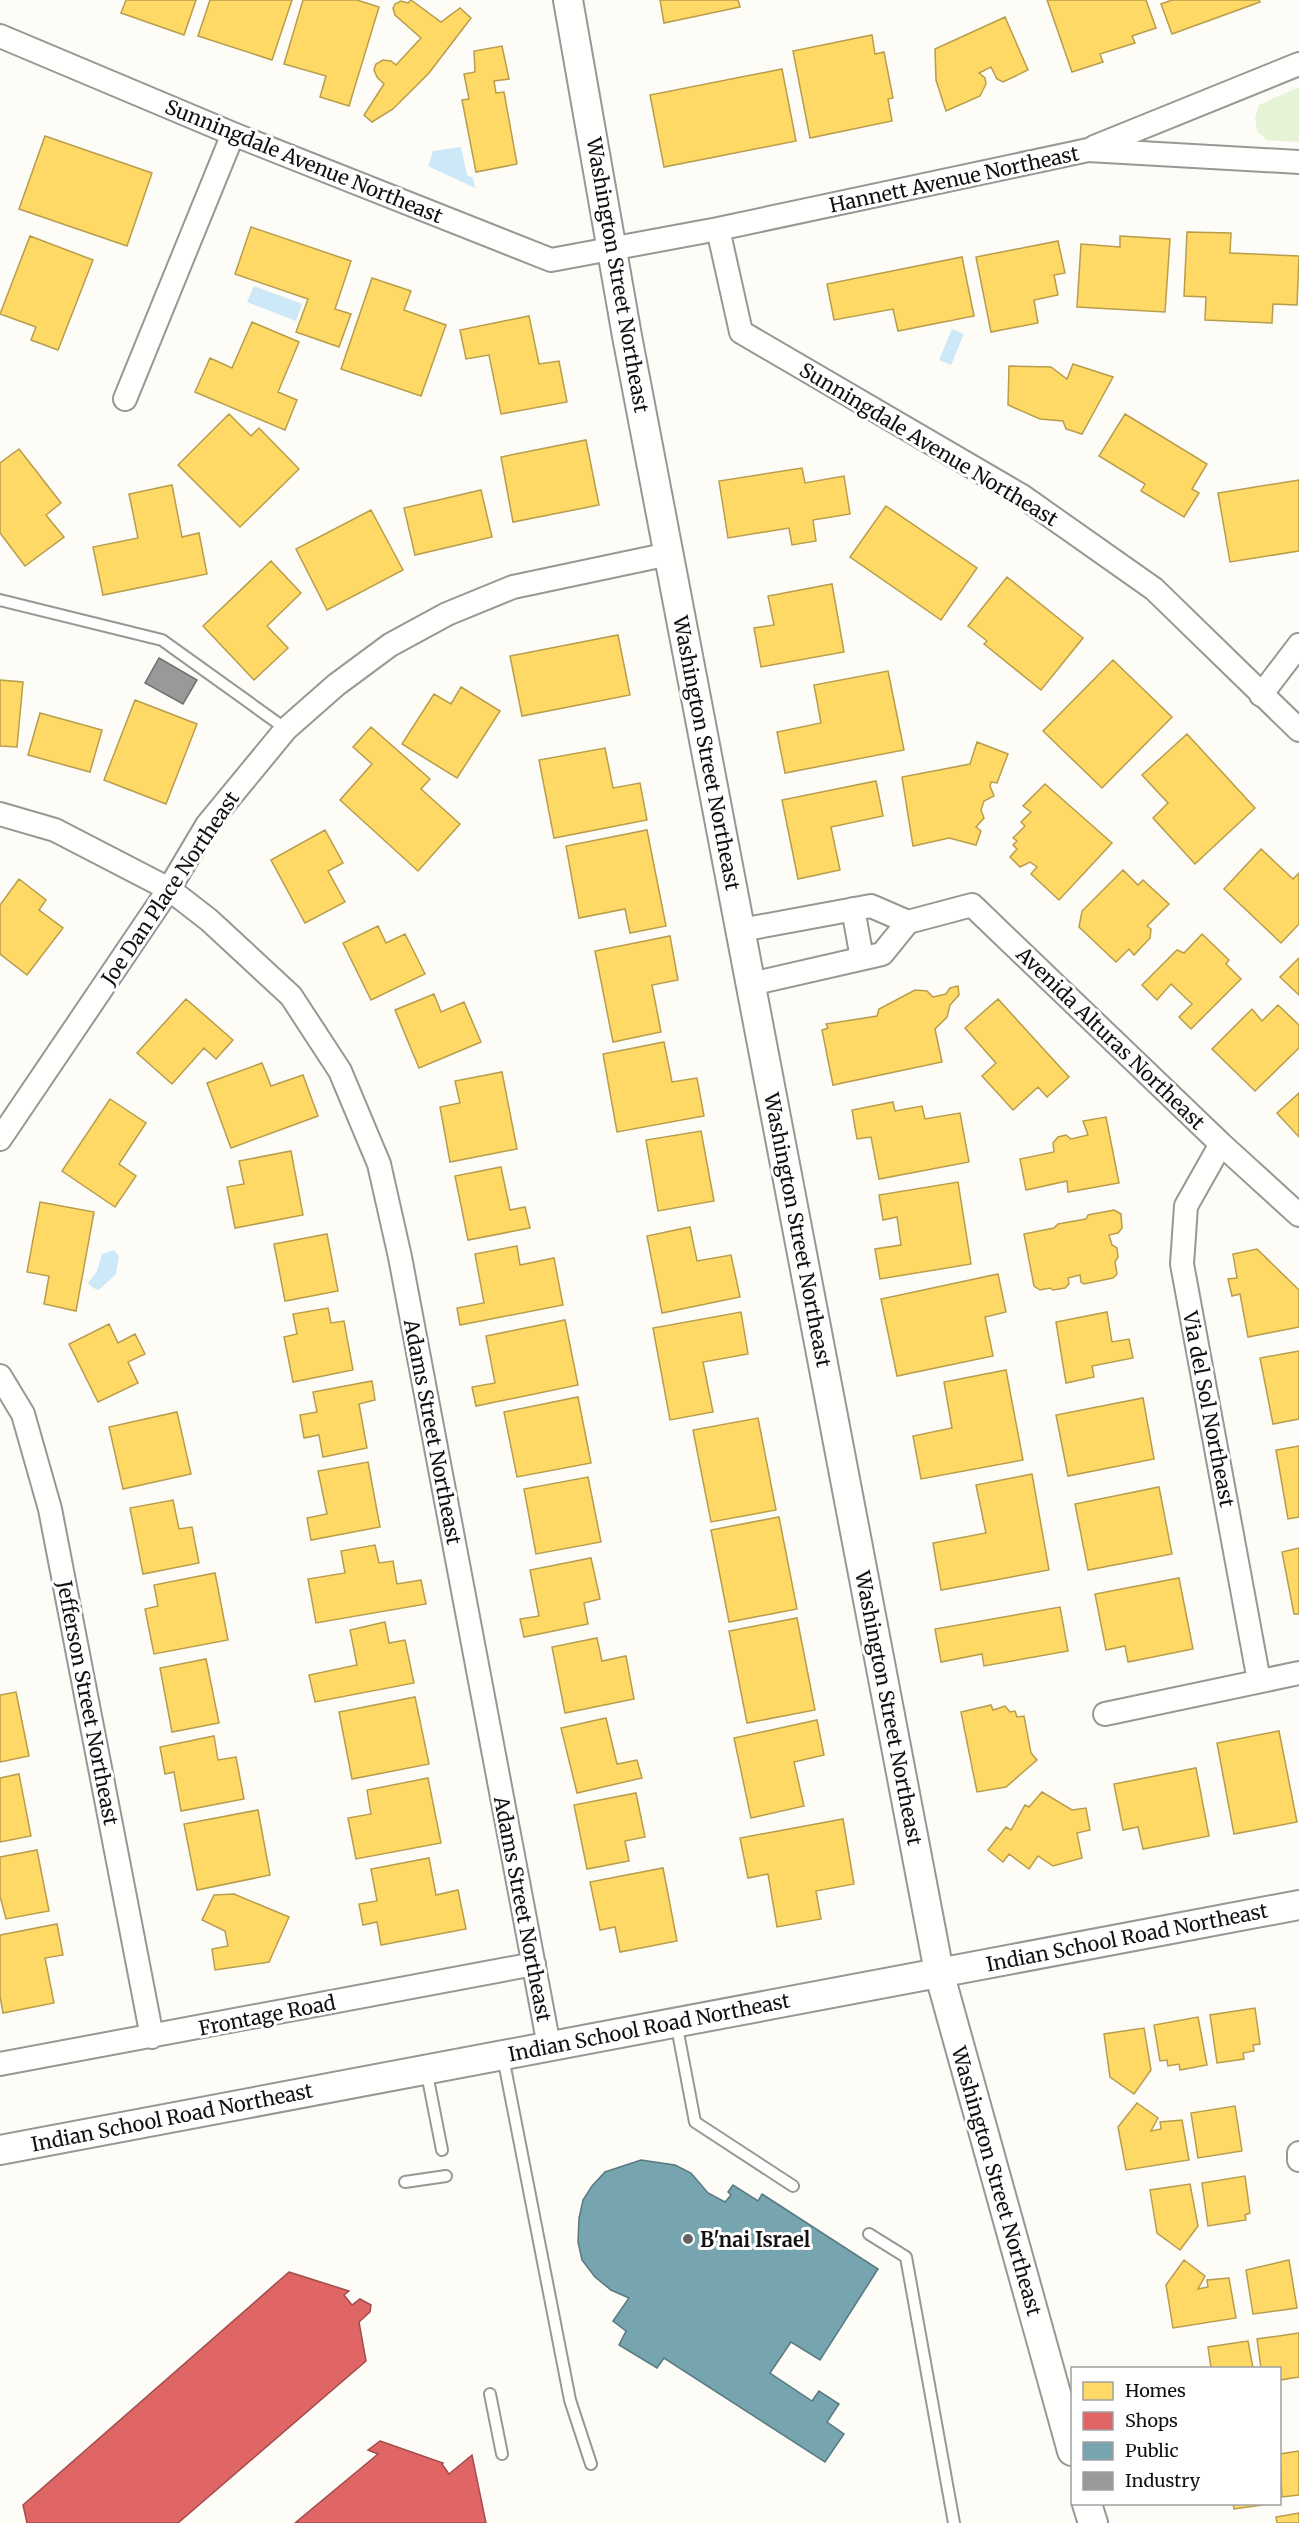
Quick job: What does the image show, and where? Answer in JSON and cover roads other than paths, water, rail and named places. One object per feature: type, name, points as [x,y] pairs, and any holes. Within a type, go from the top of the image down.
[{"type":"street","name":"Washington Street Northeast","points":[[568,0],[669,554],[939,1972],[1071,2447]]},
{"type":"street","name":"Sunningdale Avenue Northeast","points":[[0,36],[233,134],[550,260],[613,249]]},
{"type":"street","points":[[1088,150],[1299,64]]},
{"type":"street","points":[[125,399],[233,134]]},
{"type":"street","name":"Hannett Avenue Northeast","points":[[613,249],[718,229],[1088,150],[1299,162]]},
{"type":"street","name":"Sunningdale Avenue Northeast","points":[[718,229],[741,333],[1022,496],[1154,590],[1299,730]]},
{"type":"street","name":"Joe Dan Place Northeast","points":[[0,1139],[169,889],[207,825],[286,729],[336,685],[390,645],[447,614],[513,587],[669,554]]},
{"type":"street","points":[[1261,695],[1299,645]]},
{"type":"street","name":"Adams Street Northeast","points":[[0,814],[55,830],[169,889],[209,920],[291,996],[340,1071],[380,1164],[400,1257],[549,2046]]},
{"type":"street","name":"Avenida Alturas Northeast","points":[[908,922],[972,905],[1221,1144],[1299,1215]]},
{"type":"street","points":[[741,930],[871,906],[908,922],[882,954],[751,984]]},
{"type":"street","points":[[853,909],[862,958]]},
{"type":"street","name":"Via del Sol Northeast","points":[[1221,1144],[1186,1206],[1182,1264],[1259,1681]]},
{"type":"street","name":"Jefferson Street Northeast","points":[[0,1376],[23,1414],[50,1509],[152,2037]]},
{"type":"street","points":[[1105,1714],[1299,1673]]},
{"type":"street","name":"Indian School Road Northeast","points":[[0,2150],[1299,1905]]},
{"type":"street","name":"Frontage Road","points":[[0,2064],[534,1964]]},
{"type":"street","points":[[1087,2505],[1093,2523]]},
{"type":"lane","points":[[0,600],[162,640],[286,729]]},
{"type":"lane","points":[[676,2022],[695,2122],[793,2186]]},
{"type":"lane","points":[[502,2055],[570,2400],[591,2464]]},
{"type":"lane","points":[[426,2069],[442,2150]]},
{"type":"lane","points":[[405,2182],[446,2176]]},
{"type":"lane","points":[[869,2234],[906,2257],[954,2523]]},
{"type":"lane","points":[[490,2394],[502,2454]]},
{"type":"water","points":[[461,147],[467,175],[473,178],[475,188],[428,166],[433,151]]},
{"type":"water","points":[[254,286],[302,304],[296,321],[247,302]]},
{"type":"water","points":[[952,329],[964,334],[951,365],[939,360]]},
{"type":"water","points":[[114,1250],[119,1256],[116,1274],[99,1290],[93,1288],[88,1283],[97,1271],[102,1254]]},
{"type":"place","name":"B'nai Israel","points":[[688,2239]]}]
